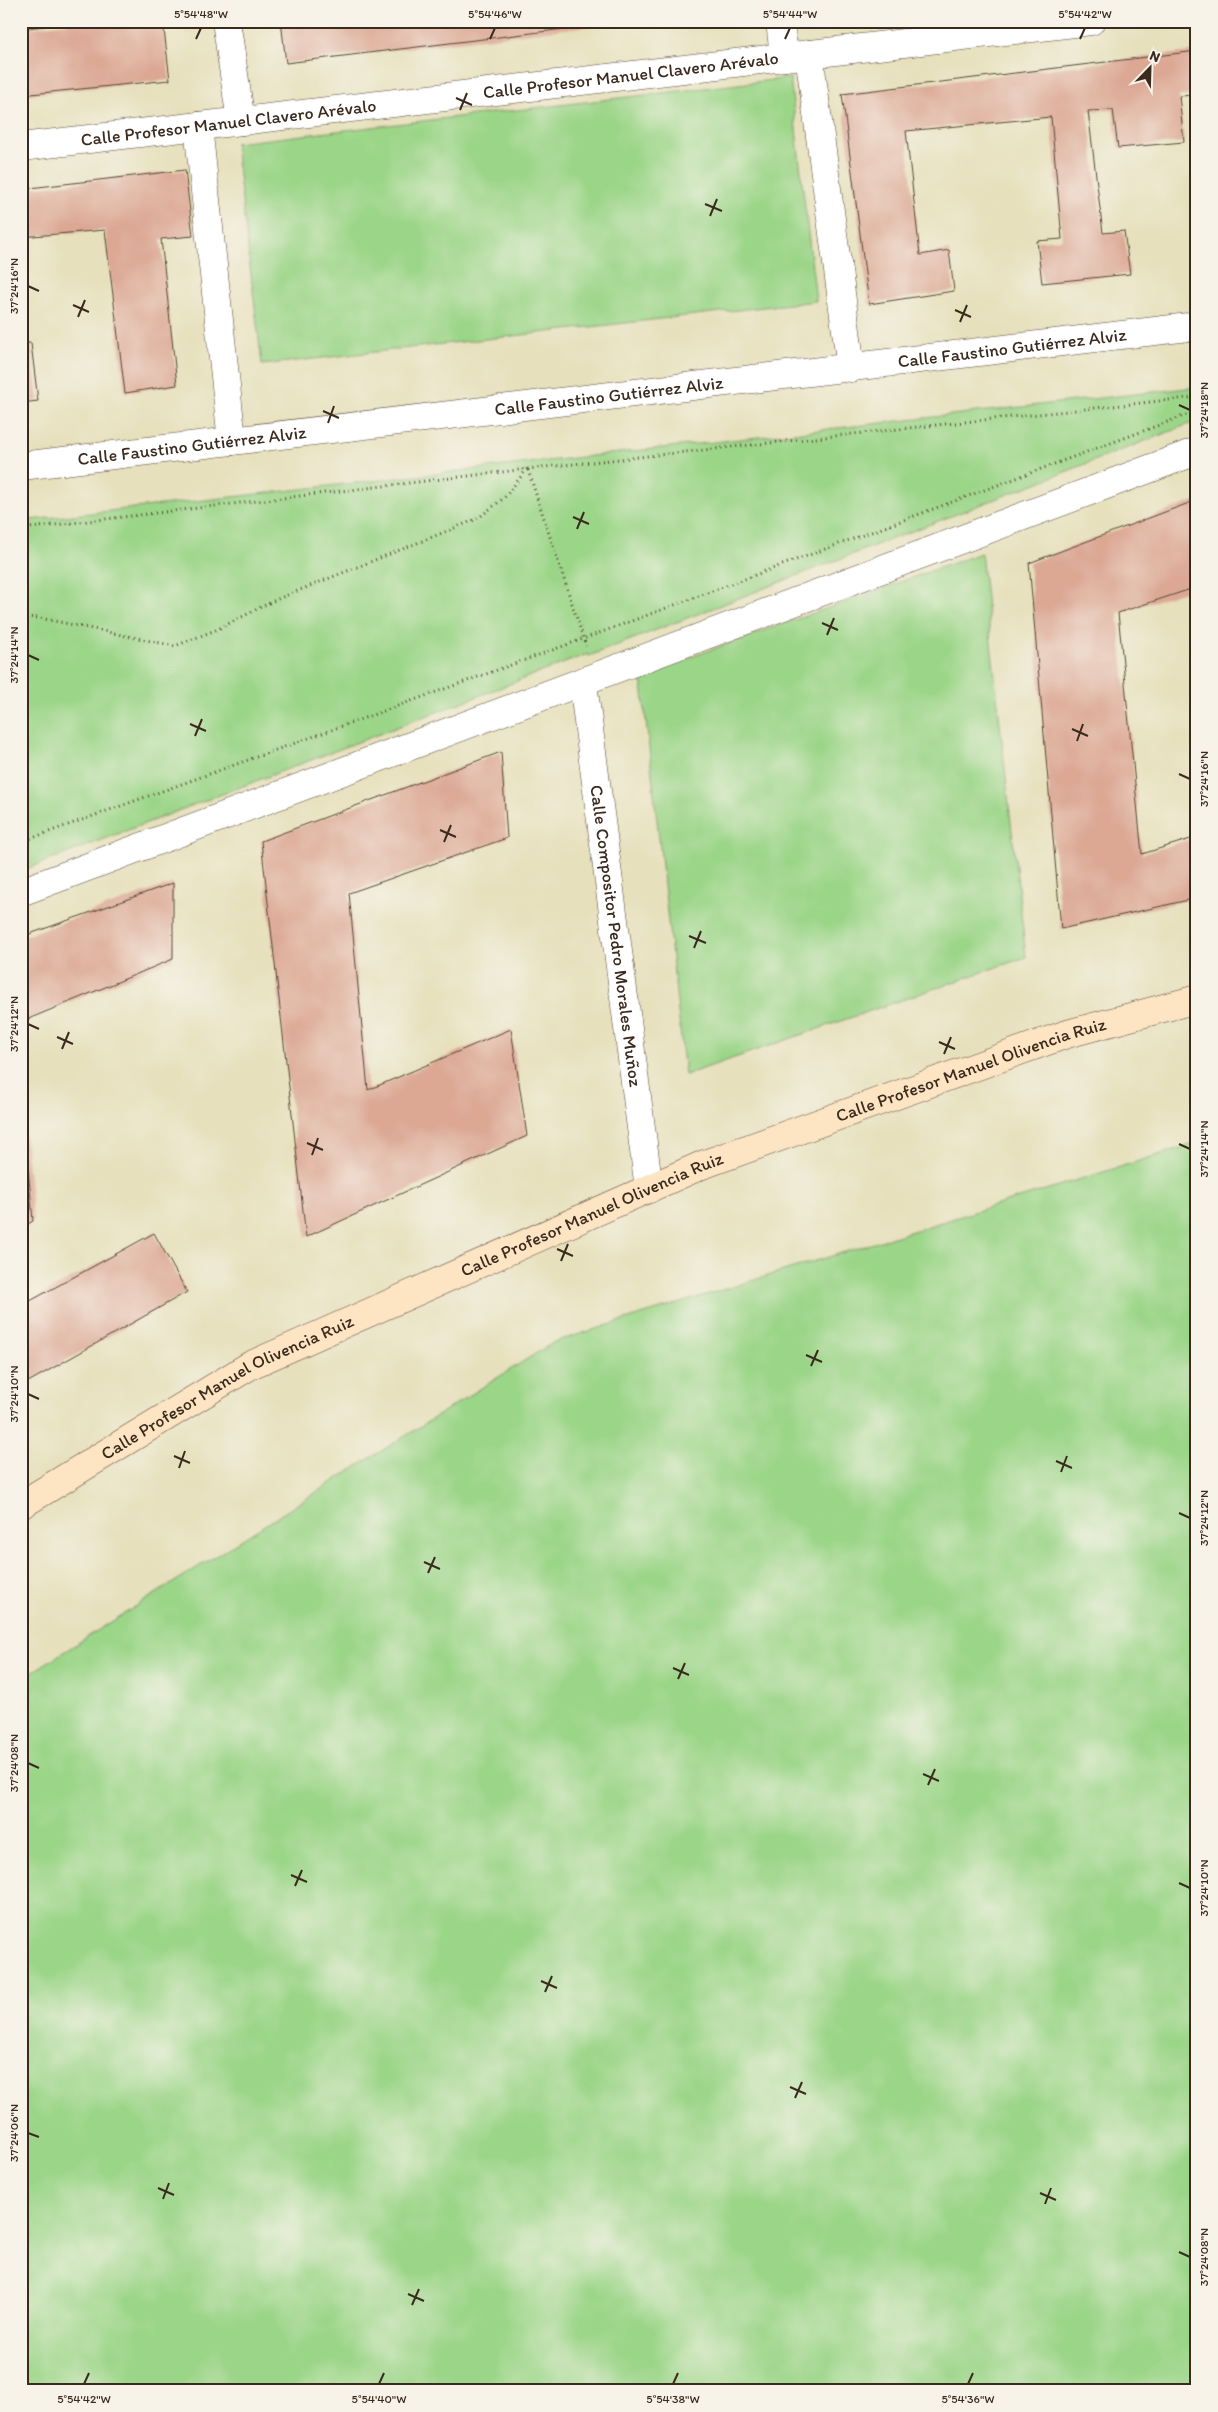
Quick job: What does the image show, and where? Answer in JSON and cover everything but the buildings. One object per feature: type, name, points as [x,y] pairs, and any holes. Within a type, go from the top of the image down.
[{"type":"street","points":[[226,21],[240,121]]},
{"type":"street","points":[[780,21],[796,56],[851,368]]},
{"type":"street","name":"Calle Profesor Manuel Clavero Arévalo","points":[[21,147],[1091,21]]},
{"type":"street","points":[[198,126],[232,442]]},
{"type":"street","name":"Calle Faustino Gutiérrez Alviz","points":[[21,466],[1197,326]]},
{"type":"street","points":[[21,892],[1197,451]]},
{"type":"street","name":"Calle Compositor Pedro Morales Muñoz","points":[[590,680],[649,1189]]},
{"type":"street","name":"Calle Profesor Manuel Olivencia Ruiz","points":[[21,1505],[251,1365],[702,1166],[1066,1034],[1197,998]]},
{"type":"path","points":[[21,529],[527,469],[1197,397]]},
{"type":"path","points":[[21,842],[584,639],[1197,411]]},
{"type":"path","points":[[21,617],[40,618],[175,646],[218,629],[274,600],[477,519],[504,498],[527,469]]},
{"type":"path","points":[[527,469],[584,639],[590,680]]},
{"type":"green space","points":[[790,78],[816,301],[262,365],[235,143]]},
{"type":"green space","points":[[1197,387],[1197,421],[589,656],[588,654],[21,871],[21,521]]},
{"type":"green space","points":[[981,553],[1026,957],[685,1075],[641,675]]},
{"type":"green space","points":[[1197,1143],[1197,2391],[21,2391],[21,1679],[554,1342]]}]
